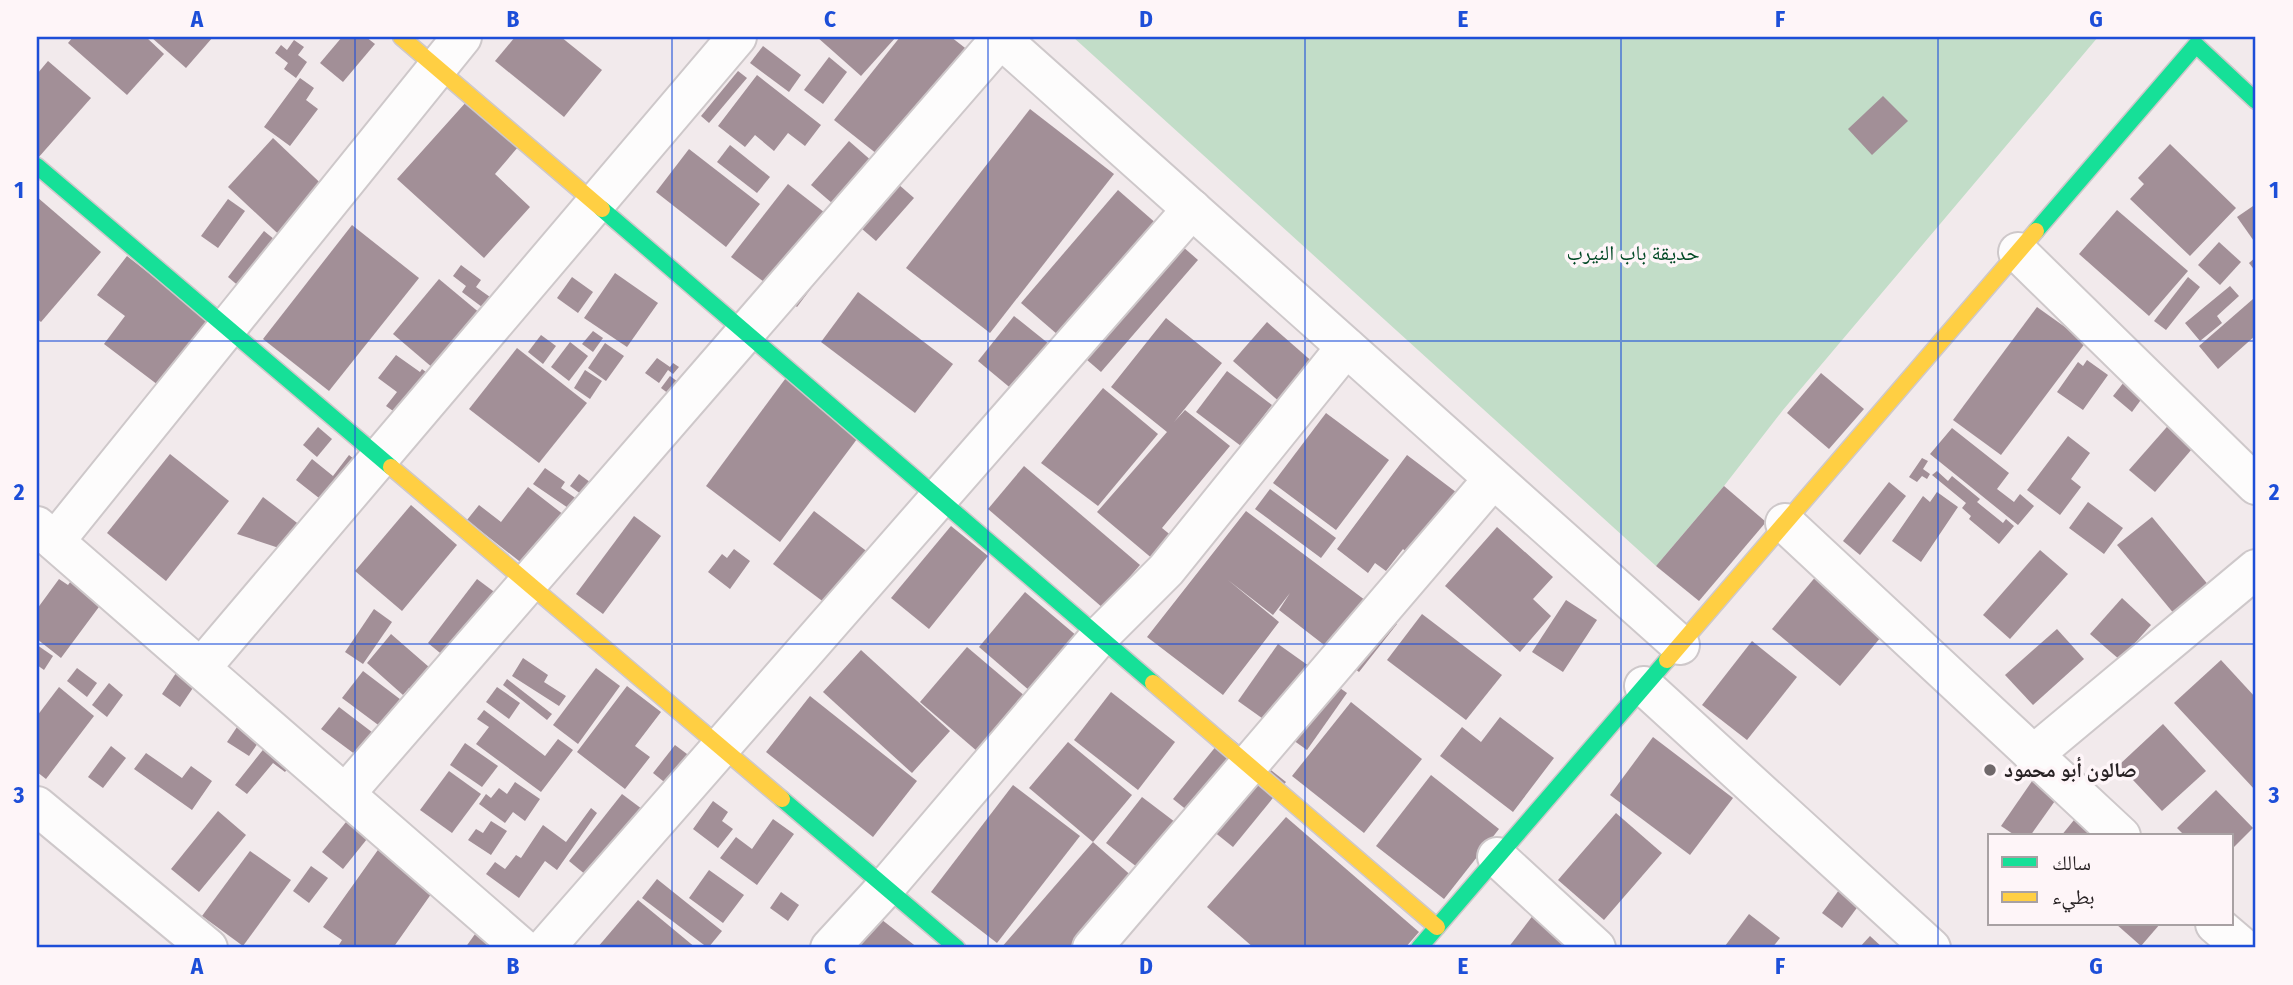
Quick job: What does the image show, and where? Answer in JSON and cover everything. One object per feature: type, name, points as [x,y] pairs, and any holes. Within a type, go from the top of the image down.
[{"type":"street","points":[[401,37],[1437,927]]},
{"type":"street","points":[[462,37],[227,327],[46,534],[522,948]]},
{"type":"street","points":[[201,668],[737,37]]},
{"type":"street","points":[[345,794],[1000,38],[1680,645]]},
{"type":"street","points":[[1419,948],[2196,45],[2256,100]]},
{"type":"street","points":[[37,166],[957,948]]},
{"type":"street","points":[[545,948],[1192,209]]},
{"type":"street","points":[[2018,252],[2256,485]]},
{"type":"street","points":[[830,948],[886,887],[1099,637],[1166,570],[1346,347]]},
{"type":"street","points":[[1092,948],[1493,478]]},
{"type":"street","points":[[1785,523],[2119,834]]},
{"type":"street","points":[[2034,755],[2256,569]]},
{"type":"street","points":[[1644,686],[1931,948]]},
{"type":"street","points":[[37,806],[208,948]]},
{"type":"street","points":[[1497,857],[1596,948]]},
{"type":"green space","name":"حديقة باب النيرب","points":[[1073,37],[2098,37],[1783,410],[1724,486],[1656,566]]},
{"type":"building","points":[[73,37],[146,37],[164,54],[127,95],[68,43]]},
{"type":"building","points":[[151,37],[213,37],[186,68]]},
{"type":"building","points":[[342,37],[366,37],[375,44],[343,82],[320,63]]},
{"type":"building","points":[[515,37],[561,37],[602,70],[564,117],[495,61]]},
{"type":"building","points":[[817,37],[896,37],[861,76]]},
{"type":"building","points":[[900,37],[951,37],[987,65],[901,173],[834,120]]},
{"type":"building","points":[[294,40],[304,47],[298,55],[307,62],[296,78],[284,69],[288,63],[275,53],[281,45],[287,50]]},
{"type":"building","points":[[763,46],[801,75],[789,92],[750,63]]},
{"type":"building","points":[[829,57],[847,72],[823,104],[804,90]]},
{"type":"building","points":[[48,61],[91,98],[38,158],[37,74]]},
{"type":"building","points":[[738,71],[747,78],[709,123],[701,116]]},
{"type":"building","points":[[757,75],[821,125],[805,146],[788,133],[774,151],[755,135],[745,147],[718,126]]},
{"type":"building","points":[[300,78],[314,88],[306,100],[318,109],[290,146],[264,127]]},
{"type":"building","points":[[1883,96],[1908,121],[1872,155],[1848,129]]},
{"type":"building","points":[[467,101],[518,147],[495,174],[530,207],[484,258],[397,179]]},
{"type":"building","points":[[1030,109],[1114,174],[990,333],[906,268]]},
{"type":"building","points":[[273,138],[333,195],[288,243],[228,187]]},
{"type":"building","points":[[849,141],[914,198],[876,241],[811,185]]},
{"type":"building","points":[[2170,144],[2236,208],[2190,256],[2130,199],[2144,184],[2138,178]]},
{"type":"building","points":[[730,145],[770,177],[757,193],[717,162]]},
{"type":"building","points":[[689,149],[760,204],[726,247],[656,192]]},
{"type":"building","points":[[788,184],[852,234],[797,307],[731,257]]},
{"type":"building","points":[[1118,190],[1198,260],[1101,372],[1021,303]]},
{"type":"building","points":[[37,197],[101,252],[41,322],[37,319]]},
{"type":"building","points":[[228,199],[245,211],[218,248],[201,236]]},
{"type":"building","points":[[2256,204],[2256,244],[2237,217]]},
{"type":"building","points":[[2117,210],[2188,271],[2149,316],[2079,254]]},
{"type":"building","points":[[352,225],[419,278],[329,391],[263,339]]},
{"type":"building","points":[[264,231],[285,248],[248,294],[228,277]]},
{"type":"building","points":[[2219,242],[2241,262],[2220,285],[2198,265]]},
{"type":"building","points":[[127,256],[216,326],[166,391],[104,344],[125,316],[97,295]]},
{"type":"building","points":[[2256,257],[2256,272],[2249,263]]},
{"type":"building","points":[[461,265],[481,280],[476,287],[497,302],[490,313],[462,292],[466,286],[453,276]]},
{"type":"building","points":[[615,273],[658,303],[627,347],[584,318]]},
{"type":"building","points":[[572,277],[593,292],[578,313],[557,298]]},
{"type":"building","points":[[2188,277],[2200,287],[2166,330],[2154,321]]},
{"type":"building","points":[[439,279],[487,319],[440,374],[393,334]]},
{"type":"building","points":[[2230,286],[2239,296],[2217,316],[2222,323],[2200,341],[2185,323]]},
{"type":"building","points":[[858,292],[953,364],[915,413],[821,342]]},
{"type":"building","points":[[2253,299],[2256,303],[2256,335],[2218,369],[2199,346]]},
{"type":"building","points":[[2037,307],[2086,342],[2001,455],[1953,420]]},
{"type":"building","points":[[1014,316],[1069,360],[1032,406],[978,361]]},
{"type":"building","points":[[1166,318],[1222,363],[1174,422],[1185,410],[1230,446],[1162,528],[1173,537],[1154,560],[1097,512],[1167,432],[1111,387]]},
{"type":"building","points":[[1267,322],[1323,371],[1289,410],[1233,361]]},
{"type":"building","points":[[593,331],[603,338],[593,352],[582,344]]},
{"type":"building","points":[[541,335],[556,346],[543,364],[528,352]]},
{"type":"building","points":[[570,342],[588,356],[569,381],[551,367]]},
{"type":"building","points":[[605,343],[624,356],[606,381],[588,368]]},
{"type":"building","points":[[517,348],[587,403],[539,463],[469,409]]},
{"type":"building","points":[[396,355],[436,380],[406,420],[386,406],[397,392],[378,378]]},
{"type":"building","points":[[657,358],[670,367],[673,363],[679,367],[673,374],[668,370],[659,383],[645,373]]},
{"type":"building","points":[[2087,360],[2108,375],[2083,410],[2057,392],[2078,362],[2083,366]]},
{"type":"building","points":[[585,370],[602,381],[590,399],[574,388]]},
{"type":"building","points":[[791,371],[866,427],[780,542],[706,486]]},
{"type":"building","points":[[1227,371],[1272,405],[1241,446],[1196,412]]},
{"type":"building","points":[[1821,373],[1864,409],[1829,449],[1787,413]]},
{"type":"building","points":[[670,376],[689,390],[681,403],[661,388]]},
{"type":"building","points":[[2124,382],[2143,397],[2132,412],[2113,396]]},
{"type":"building","points":[[1103,388],[1158,434],[1098,506],[1041,463]]},
{"type":"building","points":[[1326,413],[1389,460],[1336,530],[1273,483]]},
{"type":"building","points":[[2173,420],[2198,442],[2155,492],[2129,470]]},
{"type":"building","points":[[318,427],[332,439],[317,457],[303,445]]},
{"type":"building","points":[[1952,428],[2009,473],[1997,489],[2014,502],[2020,494],[2034,506],[2018,525],[1930,454]]},
{"type":"building","points":[[2068,436],[2090,453],[2071,479],[2081,487],[2060,515],[2027,490]]},
{"type":"building","points":[[170,454],[229,501],[166,581],[107,533]]},
{"type":"building","points":[[349,455],[364,467],[333,509],[296,480],[312,459],[333,476]]},
{"type":"building","points":[[1407,455],[1477,508],[1411,556],[1403,549],[1386,571],[1375,563],[1368,573],[1337,549]]},
{"type":"building","points":[[1922,458],[1928,461],[1923,469],[1930,474],[1927,479],[1922,476],[1917,482],[1909,477]]},
{"type":"building","points":[[1024,466],[1140,565],[1103,608],[988,509]]},
{"type":"building","points":[[545,468],[565,482],[561,488],[584,504],[577,514],[533,484]]},
{"type":"building","points":[[1937,471],[1948,481],[1952,476],[1980,499],[1977,502],[2003,523],[2006,519],[2014,526],[1999,544],[1969,519],[1971,516],[1962,508],[1966,503],[1932,475]]},
{"type":"building","points":[[579,474],[602,491],[593,503],[570,486]]},
{"type":"building","points":[[1889,482],[1906,496],[1860,555],[1843,541]]},
{"type":"building","points":[[1724,486],[1766,522],[1699,601],[1656,566]]},
{"type":"building","points":[[528,487],[573,522],[533,572],[467,520],[479,505],[501,522]]},
{"type":"building","points":[[1270,489],[1336,538],[1321,558],[1255,509]]},
{"type":"building","points":[[1937,492],[1958,507],[1921,562],[1892,541],[1923,496],[1930,502]]},
{"type":"building","points":[[263,497],[309,532],[294,553],[237,534]]},
{"type":"building","points":[[2088,502],[2123,528],[2104,554],[2069,528]]},
{"type":"building","points":[[411,505],[457,545],[402,611],[355,571]]},
{"type":"building","points":[[814,511],[869,553],[829,606],[773,564]]},
{"type":"building","points":[[1246,511],[1397,624],[1359,672],[1279,610],[1290,593],[1273,615],[1228,580],[1279,622],[1223,695],[1147,637]]},
{"type":"building","points":[[634,516],[661,536],[603,614],[576,594]]},
{"type":"building","points":[[2152,517],[2215,593],[2180,621],[2117,545]]},
{"type":"building","points":[[951,526],[988,556],[929,629],[891,598]]},
{"type":"building","points":[[1497,527],[1553,577],[1533,599],[1551,616],[1520,652],[1445,586]]},
{"type":"building","points":[[734,549],[750,561],[730,589],[708,572],[722,554],[727,558]]},
{"type":"building","points":[[2040,550],[2068,574],[2010,639],[1983,615]]},
{"type":"building","points":[[79,570],[110,592],[61,658],[37,639],[37,609],[59,579],[68,585]]},
{"type":"building","points":[[1817,575],[1886,631],[1840,686],[1772,629]]},
{"type":"building","points":[[477,579],[501,597],[451,662],[428,643]]},
{"type":"building","points":[[1025,592],[1084,642],[1037,697],[979,647]]},
{"type":"building","points":[[2122,598],[2151,625],[2120,660],[2090,634]]},
{"type":"building","points":[[1566,600],[1597,620],[1563,672],[1532,652]]},
{"type":"building","points":[[374,609],[392,622],[363,664],[345,652]]},
{"type":"building","points":[[1422,614],[1502,675],[1466,720],[1387,660]]},
{"type":"building","points":[[2057,629],[2084,659],[2033,705],[2005,675]]},
{"type":"building","points":[[391,634],[437,674],[418,696],[409,688],[403,695],[367,663]]},
{"type":"building","points":[[1752,641],[1797,677],[1747,740],[1702,705]]},
{"type":"building","points":[[1278,644],[1347,693],[1307,750],[1238,701]]},
{"type":"building","points":[[37,645],[53,656],[44,670],[37,665]]},
{"type":"building","points":[[967,647],[1032,702],[985,758],[920,702]]},
{"type":"building","points":[[861,650],[950,731],[912,773],[823,692]]},
{"type":"building","points":[[523,658],[548,675],[544,682],[566,696],[559,706],[512,676]]},
{"type":"building","points":[[2221,660],[2256,698],[2256,791],[2174,703]]},
{"type":"building","points":[[180,667],[199,679],[180,707],[162,694]]},
{"type":"building","points":[[77,668],[97,683],[87,697],[67,681]]},
{"type":"building","points":[[596,668],[620,686],[578,744],[553,725]]},
{"type":"building","points":[[363,671],[409,706],[389,733],[342,698]]},
{"type":"building","points":[[507,679],[552,714],[547,720],[503,685]]},
{"type":"building","points":[[109,683],[123,695],[107,717],[92,705]]},
{"type":"building","points":[[627,686],[661,712],[635,746],[650,757],[625,789],[577,752]]},
{"type":"building","points":[[59,687],[94,716],[46,779],[37,772],[37,716]]},
{"type":"building","points":[[497,687],[520,703],[509,719],[486,702]]},
{"type":"building","points":[[1111,692],[1175,742],[1138,790],[1074,740]]},
{"type":"building","points":[[810,696],[917,781],[873,837],[766,752]]},
{"type":"building","points":[[1351,702],[1422,759],[1364,833],[1292,776]]},
{"type":"building","points":[[339,707],[381,739],[364,761],[321,729]]},
{"type":"building","points":[[484,710],[545,756],[558,739],[573,750],[541,792],[476,744],[489,727],[477,719]]},
{"type":"building","points":[[245,715],[267,730],[249,756],[227,742]]},
{"type":"building","points":[[1500,717],[1554,758],[1513,812],[1440,756],[1462,727],[1481,742]]},
{"type":"building","points":[[2163,724],[2206,771],[2162,811],[2119,765]]},
{"type":"building","points":[[1226,734],[1286,782],[1233,847],[1173,799]]},
{"type":"building","points":[[1653,737],[1733,798],[1690,855],[1610,795]]},
{"type":"building","points":[[1068,742],[1132,795],[1093,842],[1029,788]]},
{"type":"building","points":[[465,743],[498,766],[482,787],[450,765]]},
{"type":"building","points":[[675,745],[695,760],[673,789],[653,773]]},
{"type":"building","points":[[111,746],[126,758],[103,788],[88,777]]},
{"type":"building","points":[[266,746],[294,760],[285,772],[273,763],[247,794],[235,785]]},
{"type":"building","points":[[146,753],[182,778],[191,766],[212,781],[192,810],[134,769]]},
{"type":"building","points":[[449,771],[481,794],[452,833],[420,810]]},
{"type":"building","points":[[2037,774],[2062,791],[2031,834],[2013,834],[2001,826]]},
{"type":"building","points":[[1431,775],[1499,829],[1444,899],[1376,846]]},
{"type":"building","points":[[515,782],[540,799],[525,821],[513,812],[505,823],[479,804],[486,794],[491,798],[499,788],[507,794]]},
{"type":"building","points":[[1013,785],[1080,836],[997,943],[931,892]]},
{"type":"building","points":[[2216,790],[2253,828],[2234,847],[2234,834],[2183,834],[2177,828]]},
{"type":"building","points":[[622,794],[650,815],[592,880],[569,861]]},
{"type":"building","points":[[1142,797],[1204,844],[1168,891],[1106,843]]},
{"type":"building","points":[[713,801],[728,812],[722,821],[733,829],[718,848],[693,829]]},
{"type":"building","points":[[591,808],[597,813],[557,870],[545,861],[519,898],[486,874],[495,862],[505,869],[516,855],[521,858],[543,825],[566,842]]},
{"type":"building","points":[[218,811],[246,835],[199,892],[171,869]]},
{"type":"building","points":[[354,812],[375,829],[343,869],[322,852]]},
{"type":"building","points":[[1616,813],[1662,853],[1604,920],[1558,880]]},
{"type":"building","points":[[1286,817],[1419,932],[1405,948],[1254,948],[1207,907]]},
{"type":"building","points":[[773,819],[794,834],[757,885],[720,858],[736,837],[752,849]]},
{"type":"building","points":[[2074,820],[2093,834],[2063,834]]},
{"type":"building","points":[[491,821],[507,831],[491,855],[468,840],[476,829],[483,833]]},
{"type":"building","points":[[385,840],[441,880],[393,948],[337,948],[342,940],[323,927]]},
{"type":"building","points":[[1093,842],[1159,900],[1116,948],[1001,948]]},
{"type":"building","points":[[250,851],[291,880],[243,946],[202,916]]},
{"type":"building","points":[[311,866],[328,878],[309,903],[293,891]]},
{"type":"building","points":[[709,870],[744,895],[723,923],[689,898]]},
{"type":"building","points":[[657,879],[722,931],[708,948],[642,898]]},
{"type":"building","points":[[1839,890],[1859,905],[1842,928],[1822,913]]},
{"type":"building","points":[[781,892],[799,905],[788,921],[770,908]]},
{"type":"building","points":[[638,900],[696,948],[597,948]]},
{"type":"building","points":[[1534,914],[1578,948],[1508,948]]},
{"type":"building","points":[[1749,914],[1780,938],[1772,948],[1725,946]]},
{"type":"building","points":[[877,916],[918,948],[853,948]]},
{"type":"building","points":[[483,923],[519,948],[465,948]]},
{"type":"building","points":[[2118,926],[2158,926],[2141,946]]},
{"type":"building","points":[[1870,936],[1883,948],[1859,948]]},
{"type":"traffic: fast","points":[[2036,231],[2196,45],[2256,101]]},
{"type":"traffic: fast","points":[[37,166],[391,467]]},
{"type":"traffic: fast","points":[[602,209],[1153,683]]},
{"type":"traffic: fast","points":[[1419,948],[1667,660]]},
{"type":"traffic: fast","points":[[782,799],[957,948]]},
{"type":"traffic: slow","points":[[401,37],[602,209]]},
{"type":"traffic: slow","points":[[1667,660],[2036,231]]},
{"type":"traffic: slow","points":[[391,467],[782,799]]},
{"type":"traffic: slow","points":[[1153,683],[1437,927]]},
{"type":"place","name":"صالون أبو محمود","points":[[1990,770]]}]
